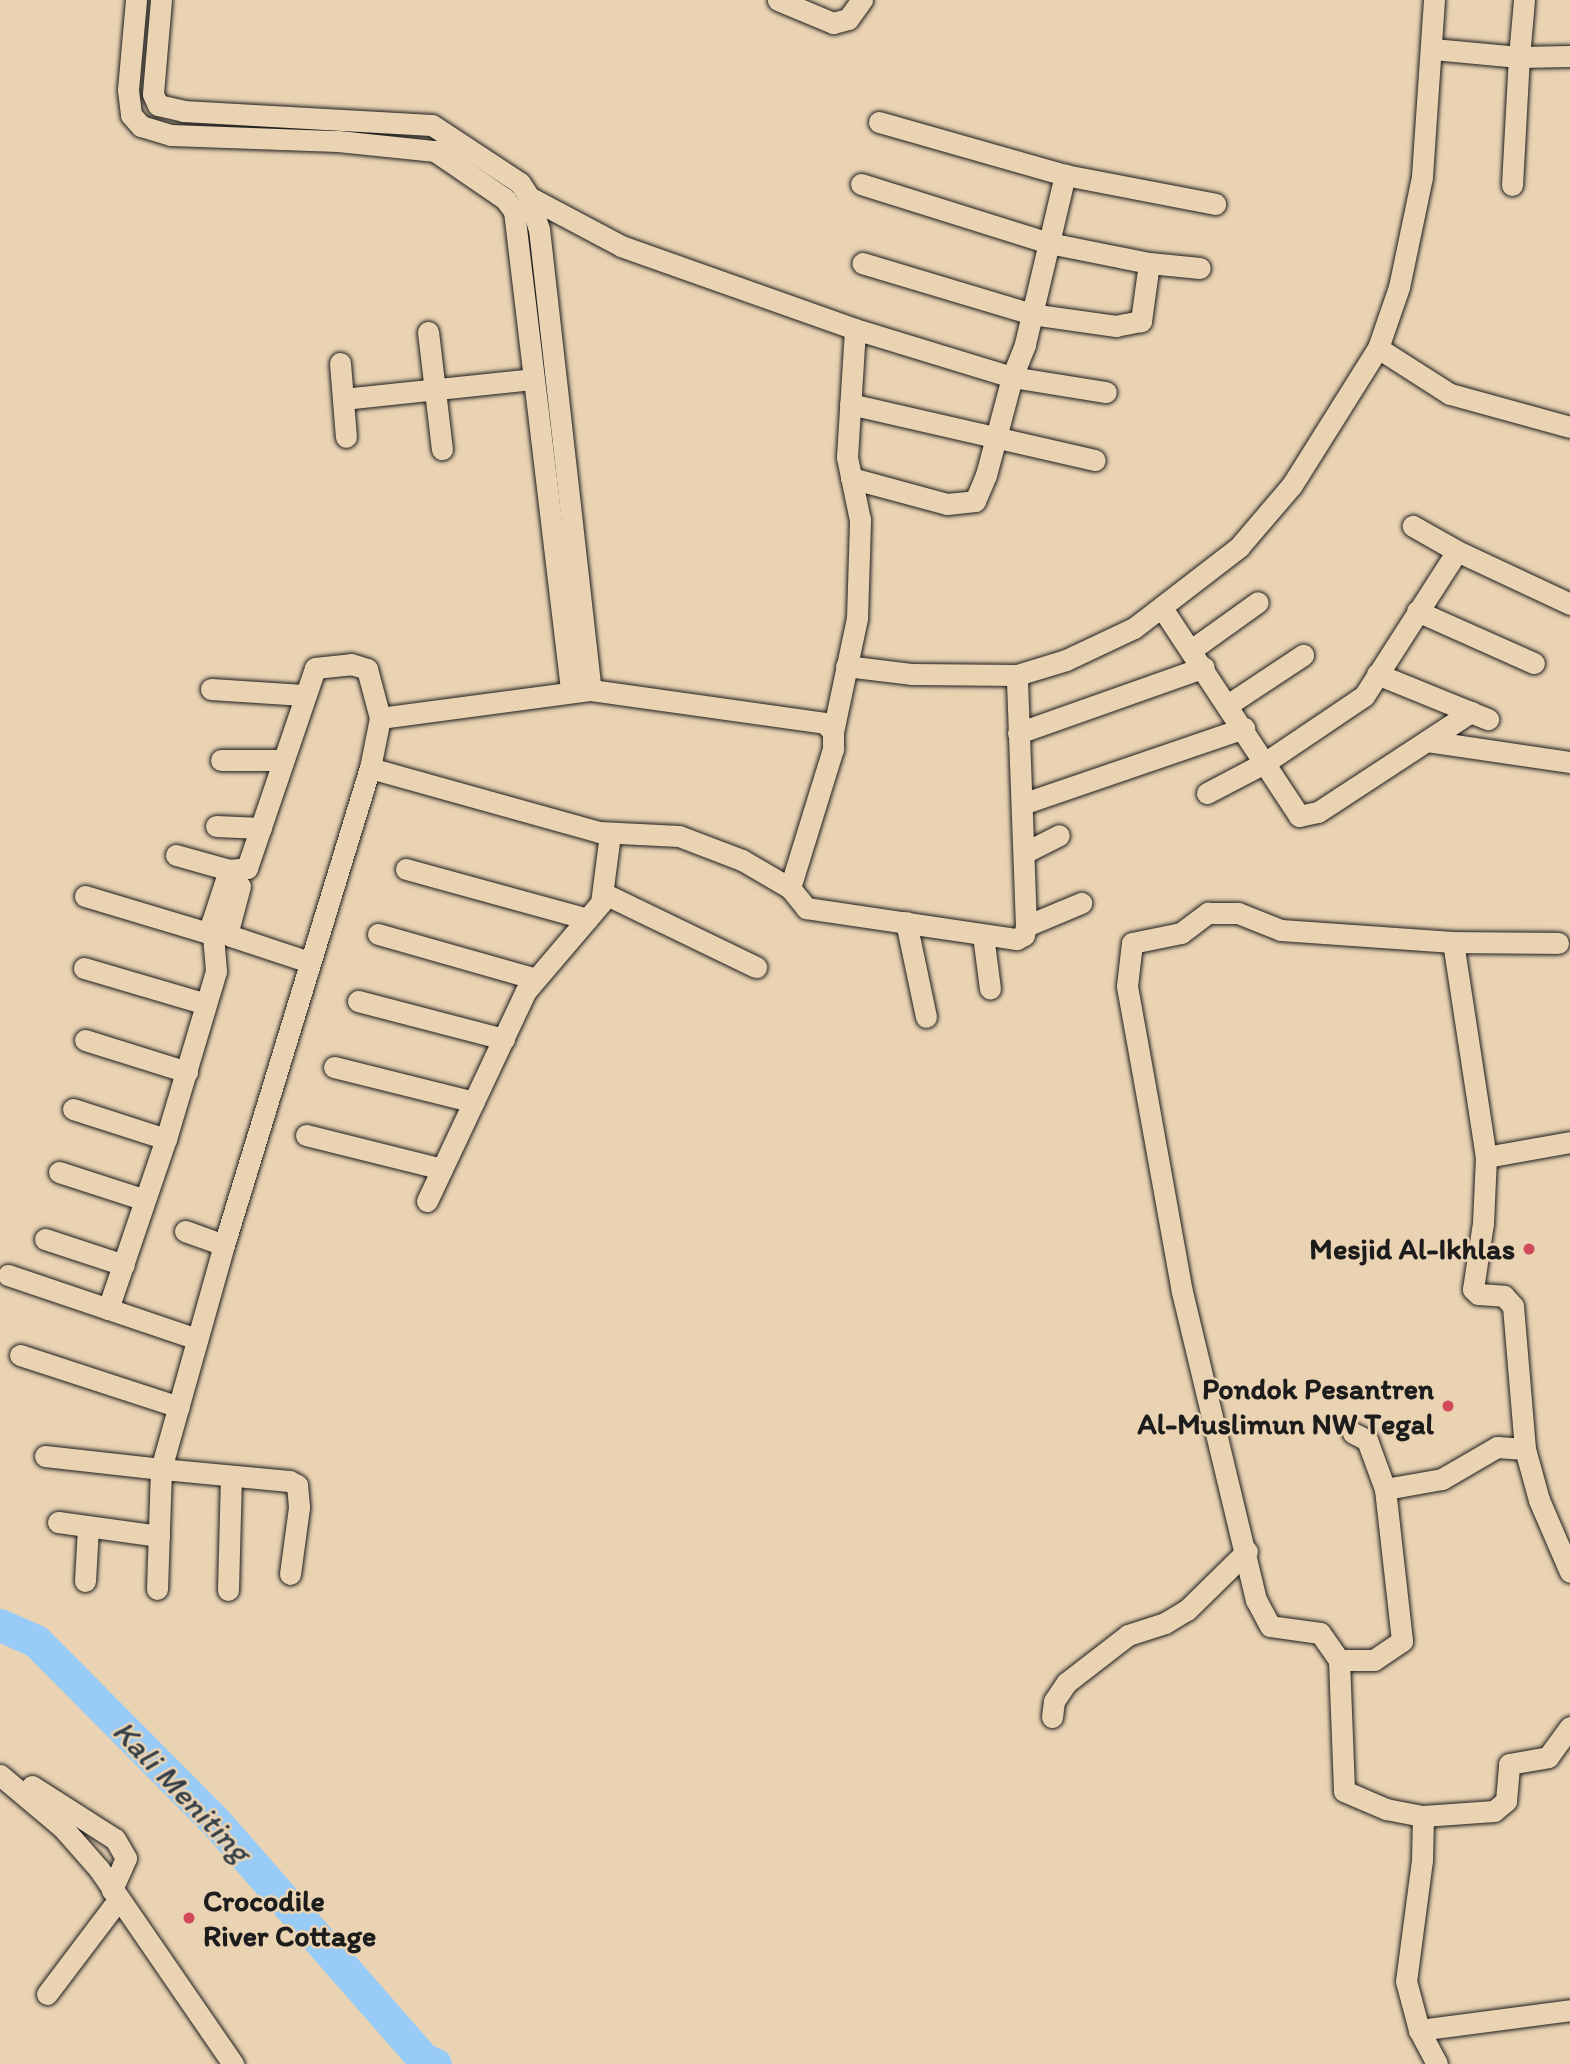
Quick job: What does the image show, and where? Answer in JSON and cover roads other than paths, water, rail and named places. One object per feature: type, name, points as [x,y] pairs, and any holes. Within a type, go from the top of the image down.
[{"type":"street","points":[[136,0],[128,90],[131,115],[141,127],[171,135],[432,125],[520,183],[536,211],[549,304],[560,527]]},
{"type":"street","points":[[162,0],[153,94],[158,105],[183,111],[339,130],[435,151],[505,199],[514,211],[532,379],[560,527],[581,691]]},
{"type":"street","points":[[778,0],[833,23],[848,19],[862,0]]},
{"type":"street","points":[[846,666],[911,674],[1017,675],[1106,643],[1162,608],[1239,547],[1270,512],[1292,485],[1378,348],[1399,288],[1416,214],[1433,49],[1434,0]]},
{"type":"street","points":[[1512,185],[1524,0]]},
{"type":"street","points":[[1433,49],[1520,57],[1570,56]]},
{"type":"street","points":[[879,122],[1065,174],[1215,204]]},
{"type":"street","points":[[851,478],[947,504],[975,501],[1032,314],[1065,174]]},
{"type":"street","points":[[861,184],[1049,243],[1149,263],[1200,268]]},
{"type":"street","points":[[529,197],[621,246],[855,329],[1012,377],[1106,392]]},
{"type":"street","points":[[862,263],[1032,314],[1116,327],[1141,321],[1149,263]]},
{"type":"street","points":[[524,306],[549,304]]},
{"type":"street","points":[[790,888],[834,749],[832,732],[857,618],[860,520],[847,457],[855,329]]},
{"type":"street","points":[[428,332],[442,449]]},
{"type":"street","points":[[1378,348],[1450,394],[1570,427]]},
{"type":"street","points":[[340,363],[346,437]]},
{"type":"street","points":[[343,399],[532,379]]},
{"type":"street","points":[[850,404],[1095,460]]},
{"type":"street","points":[[1413,526],[1457,551],[1570,604]]},
{"type":"street","points":[[1207,793],[1266,762],[1355,705],[1457,551]]},
{"type":"street","points":[[1017,733],[1198,659],[1258,602]]},
{"type":"street","points":[[1162,608],[1229,704],[1299,816],[1307,818],[1427,741],[1479,716],[1377,674]]},
{"type":"street","points":[[1418,611],[1534,663]]},
{"type":"street","points":[[1229,704],[1303,655]]},
{"type":"street","points":[[107,1309],[187,1072],[217,961],[212,934],[234,878],[247,868],[303,695],[315,668],[358,665],[371,675],[380,718],[370,768],[223,1245],[161,1469],[157,1589]]},
{"type":"street","points":[[370,768],[521,814],[610,834],[679,836],[742,860],[790,888],[806,908],[1017,939],[1024,935],[1027,926],[1017,733],[1017,675]]},
{"type":"street","points":[[211,689],[303,695]]},
{"type":"street","points":[[380,718],[581,691],[816,721],[832,732]]},
{"type":"street","points":[[1022,804],[1244,728]]},
{"type":"street","points":[[1427,741],[1570,762]]},
{"type":"street","points":[[221,760],[282,760]]},
{"type":"street","points":[[216,826],[261,828]]},
{"type":"street","points":[[427,1201],[503,1039],[536,979],[605,894],[610,834]]},
{"type":"street","points":[[1024,853],[1059,835]]},
{"type":"street","points":[[176,855],[234,878]]},
{"type":"street","points":[[406,869],[587,919]]},
{"type":"street","points":[[234,878],[228,931],[230,936],[309,962]]},
{"type":"street","points":[[605,894],[756,967]]},
{"type":"street","points":[[85,896],[212,934]]},
{"type":"street","points":[[1027,926],[1081,903]]},
{"type":"street","points":[[1558,943],[1453,942],[1281,930],[1238,913],[1217,911],[1181,933],[1130,945],[1127,986],[1182,1292],[1217,1447],[1248,1551],[1256,1600],[1270,1626],[1325,1636],[1339,1660],[1344,1791],[1386,1809],[1423,1816],[1480,1815],[1502,1807],[1508,1764],[1538,1762],[1548,1757],[1570,1727]]},
{"type":"street","points":[[906,922],[926,1017]]},
{"type":"street","points":[[378,934],[536,979]]},
{"type":"street","points":[[983,935],[990,989]]},
{"type":"street","points":[[1453,942],[1486,1157],[1483,1223],[1473,1289],[1478,1294],[1504,1296],[1514,1308],[1525,1448],[1539,1500],[1570,1572]]},
{"type":"street","points":[[84,968],[205,1004]]},
{"type":"street","points":[[358,1000],[503,1039]]},
{"type":"street","points":[[85,1040],[187,1072]]},
{"type":"street","points":[[334,1067],[474,1102]]},
{"type":"street","points":[[73,1109],[166,1139]]},
{"type":"street","points":[[306,1135],[442,1169]]},
{"type":"street","points":[[1486,1157],[1570,1142]]},
{"type":"street","points":[[59,1172],[145,1200]]},
{"type":"street","points":[[185,1231],[223,1245]]},
{"type":"street","points":[[45,1239],[124,1265]]},
{"type":"street","points":[[8,1275],[197,1339]]},
{"type":"street","points":[[20,1355],[179,1407]]},
{"type":"street","points":[[1339,1660],[1374,1660],[1402,1642],[1385,1489],[1367,1440],[1353,1433]]},
{"type":"street","points":[[1385,1489],[1443,1479],[1497,1447],[1525,1448]]},
{"type":"street","points":[[45,1456],[231,1478],[289,1480],[297,1485],[299,1507],[290,1574]]},
{"type":"street","points":[[228,1590],[231,1478]]},
{"type":"street","points":[[58,1522],[159,1536]]},
{"type":"street","points":[[85,1581],[88,1528]]},
{"type":"street","points":[[1052,1717],[1054,1701],[1066,1683],[1132,1633],[1177,1617],[1248,1551]]},
{"type":"street","points":[[0,1775],[63,1828],[115,1895],[233,2064]]},
{"type":"street","points":[[31,1786],[115,1839],[126,1858],[115,1895],[47,1994]]},
{"type":"street","points":[[1423,1816],[1422,1860],[1406,1981],[1419,2030],[1437,2064]]},
{"type":"street","points":[[1419,2030],[1570,2010]]},
{"type":"waterway","name":"Kali Meniting","points":[[0,1625],[36,1641],[214,1820],[423,2059],[435,2064]]},
{"type":"place","name":"Mesjid Al-Ikhlas","points":[[1529,1249]]},
{"type":"place","name":"Pondok Pesantren Al-Muslimun NW Tegal","points":[[1448,1406]]},
{"type":"place","name":"Crocodile River Cottage","points":[[189,1918]]}]
